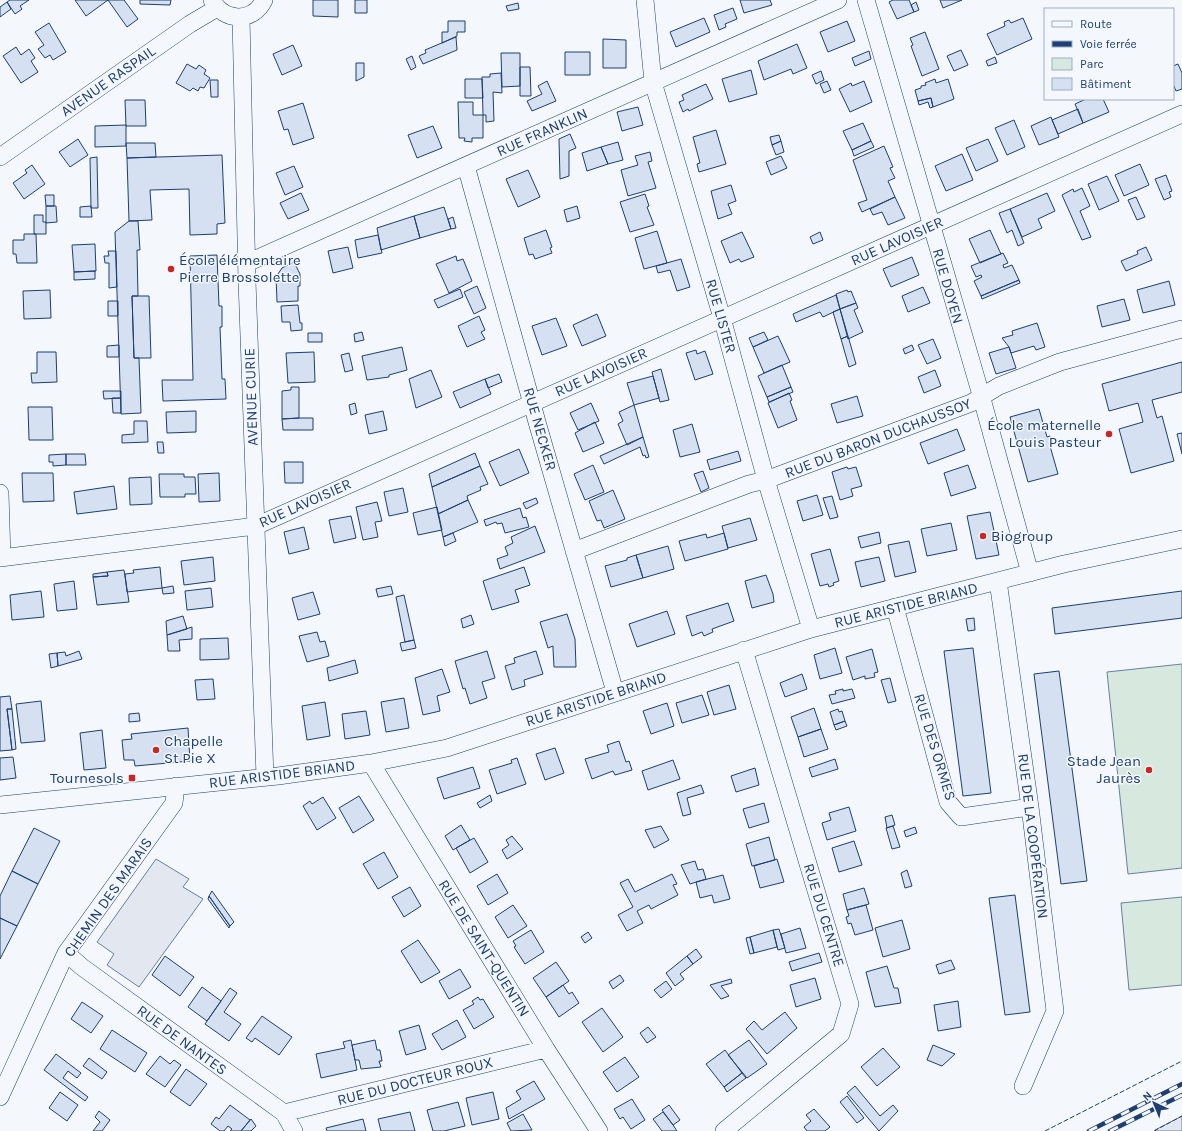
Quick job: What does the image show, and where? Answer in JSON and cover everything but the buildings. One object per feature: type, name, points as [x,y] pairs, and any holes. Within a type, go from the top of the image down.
[{"type":"street","points":[[215,4],[232,17],[241,17],[256,11],[264,0]]},
{"type":"street","name":"RUE LISTER","points":[[645,0],[653,82],[722,318],[766,480],[811,629]]},
{"type":"street","name":"RUE FRANKLIN","points":[[247,262],[838,0]]},
{"type":"street","name":"RUE DOYEN","points":[[866,0],[1030,573]]},
{"type":"street","name":"AVENUE RASPAIL","points":[[0,157],[190,24],[215,4]]},
{"type":"street","name":"AVENUE CURIE","points":[[241,17],[247,262],[265,777]]},
{"type":"street","name":"RUE LAVOISIER","points":[[1,558],[256,526],[1182,114]]},
{"type":"street","name":"RUE NECKER","points":[[466,166],[615,692]]},
{"type":"street","name":"RUE DU BARON DUCHAUSSOY","points":[[574,551],[749,484],[766,480],[971,403],[999,386],[1060,362],[1182,328]]},
{"type":"street","points":[[0,493],[1,558]]},
{"type":"street","name":"RUE ARISTIDE BRIAND","points":[[0,805],[265,777],[371,763],[447,748],[811,629],[1030,573],[1182,539]]},
{"type":"street","name":"RUE DE LA COOPÉRATION","points":[[998,581],[1030,807],[1054,1011],[1023,1086]]},
{"type":"street","name":"RUE DES ORMES","points":[[895,607],[948,802],[961,817],[1030,807]]},
{"type":"street","name":"RUE DU CENTRE","points":[[724,1131],[841,1034],[850,1004],[744,650]]},
{"type":"street","name":"RUE DE SAINT-QUENTIN","points":[[371,763],[546,1049],[599,1131]]},
{"type":"street","name":"CHEMIN DES MARAIS","points":[[1,1092],[66,952],[174,803],[176,786]]},
{"type":"street","name":"RUE DE NANTES","points":[[66,952],[87,971],[284,1113],[294,1131]]},
{"type":"street","name":"RUE DU DOCTEUR ROUX","points":[[284,1113],[546,1049]]},
{"type":"green space","name":"Stade Jean Jaurès","points":[[1182,664],[1182,868],[1128,874],[1107,672]]},
{"type":"green space","points":[[1182,897],[1182,985],[1129,990],[1121,903]]},
{"type":"shaded area","points":[[156,859],[189,879],[183,887],[203,899],[139,987],[107,965],[114,954],[97,942]]},
{"type":"shaded area","points":[[1182,1116],[1182,1131],[1155,1130]]},
{"type":"railway","points":[[1089,1131],[1182,1084]]},
{"type":"railway","points":[[1110,1131],[1182,1095]]},
{"type":"fence","points":[[1045,1131],[1182,1061]]},
{"type":"fence","points":[[1154,1131],[1182,1116]]},
{"type":"place","name":"École élémentaire Pierre Brossolette","points":[[171,269]]},
{"type":"place","name":"École maternelle Louis Pasteur","points":[[1109,434]]},
{"type":"place","name":"Biogroup","points":[[983,536]]},
{"type":"place","name":"Chapelle St Pie X","points":[[156,750]]},
{"type":"place","name":"Stade Jean Jaurès","points":[[1149,770]]},
{"type":"place","name":"Tournesols","points":[[132,778]]}]
